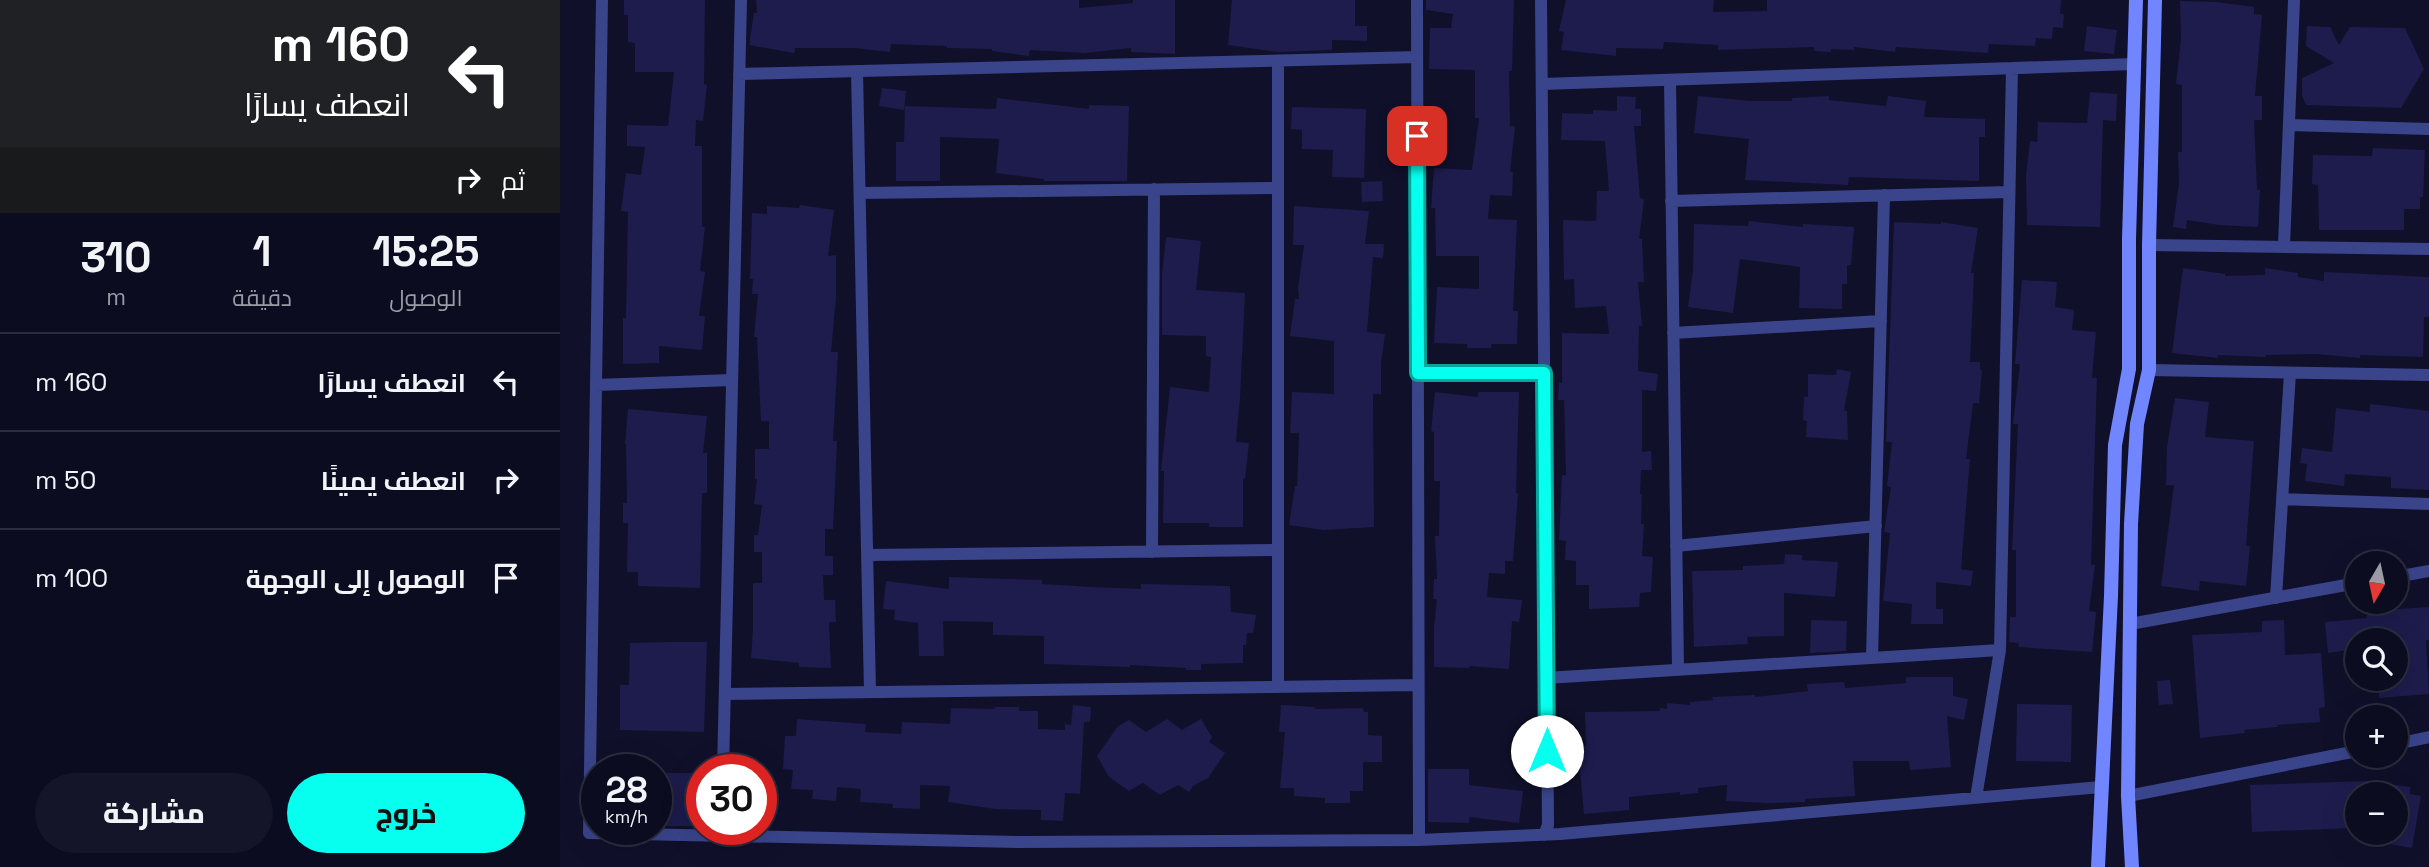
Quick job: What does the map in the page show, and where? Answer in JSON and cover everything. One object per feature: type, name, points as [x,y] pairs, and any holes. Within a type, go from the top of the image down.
[{"type":"street","points":[[602,0],[589,833],[686,833]]},
{"type":"street","points":[[723,754],[741,0]]},
{"type":"street","points":[[1417,0],[1419,840]]},
{"type":"street","points":[[1541,0],[1548,825],[1544,835]]},
{"type":"street","points":[[2098,867],[2115,445],[2129,369],[2129,239],[2136,0]]},
{"type":"street","points":[[2132,867],[2128,796],[2131,524],[2137,424],[2149,370],[2155,0]]},
{"type":"street","points":[[2284,245],[2294,0]]},
{"type":"street","points":[[739,74],[1417,57]]},
{"type":"street","points":[[1278,61],[1278,686]]},
{"type":"street","points":[[1542,84],[2134,64]]},
{"type":"street","points":[[1976,798],[2000,650],[2012,68]]},
{"type":"street","points":[[857,71],[870,692]]},
{"type":"street","points":[[1670,80],[1678,670]]},
{"type":"street","points":[[2289,125],[2429,129]]},
{"type":"street","points":[[860,193],[1278,188]]},
{"type":"street","points":[[1152,552],[1154,189]]},
{"type":"street","points":[[1671,201],[2009,191]]},
{"type":"street","points":[[1872,657],[1884,195]]},
{"type":"street","points":[[2149,245],[2429,249]]},
{"type":"street","points":[[1673,333],[1881,321]]},
{"type":"street","points":[[2149,370],[2429,375]]},
{"type":"street","points":[[1418,373],[1544,373]]},
{"type":"street","points":[[2276,598],[2290,373]]},
{"type":"street","points":[[596,386],[732,380]]},
{"type":"street","points":[[2282,499],[2429,504]]},
{"type":"street","points":[[1676,546],[1876,526]]},
{"type":"street","points":[[867,555],[1278,550]]},
{"type":"street","points":[[2408,575],[2429,571]]},
{"type":"street","points":[[2130,624],[2345,585]]},
{"type":"street","points":[[1546,678],[2000,650]]},
{"type":"street","points":[[725,694],[1418,685]]},
{"type":"street","points":[[2408,741],[2429,737]]},
{"type":"street","points":[[2128,796],[2345,753]]},
{"type":"street","points":[[777,835],[1021,842],[1419,840],[1544,835],[2101,787]]},
{"type":"building","points":[[624,0],[705,0],[704,84],[707,85],[703,121],[696,120],[695,146],[702,146],[702,227],[705,227],[700,271],[705,272],[699,316],[705,316],[702,350],[659,346],[659,363],[623,364],[628,212],[621,211],[626,173],[641,175],[645,147],[627,146],[627,125],[668,126],[674,72],[635,72],[635,43],[628,42],[628,15],[624,15]]},
{"type":"building","points":[[756,0],[1079,0],[1079,8],[1133,3],[1133,0],[1175,0],[1175,54],[1131,52],[1131,48],[1085,53],[1030,50],[1029,56],[992,49],[891,44],[890,52],[854,48],[795,48],[794,53],[749,45],[754,13],[757,13]]},
{"type":"building","points":[[1232,0],[1355,0],[1355,26],[1367,26],[1367,41],[1332,40],[1332,50],[1277,52],[1228,45]]},
{"type":"building","points":[[1426,0],[1514,0],[1512,71],[1509,71],[1510,126],[1515,126],[1510,172],[1513,172],[1512,196],[1490,195],[1488,219],[1517,220],[1513,311],[1518,311],[1517,344],[1467,348],[1467,344],[1434,343],[1437,287],[1479,289],[1479,256],[1436,256],[1435,208],[1431,208],[1434,168],[1472,170],[1479,118],[1475,118],[1475,70],[1429,69],[1430,28],[1451,28],[1453,14],[1426,10]]},
{"type":"building","points":[[1566,0],[1714,0],[1713,12],[1767,11],[1767,0],[2061,0],[2060,14],[2064,14],[2063,28],[2053,27],[2052,39],[2036,38],[2035,46],[1989,44],[1988,53],[1896,47],[1895,52],[1854,47],[1854,50],[1831,49],[1831,52],[1814,51],[1814,47],[1718,50],[1718,45],[1664,42],[1663,49],[1616,48],[1616,56],[1561,50],[1564,32],[1559,31]]},
{"type":"building","points":[[2180,1],[2254,7],[2254,14],[2262,15],[2255,96],[2262,96],[2262,120],[2254,120],[2257,190],[2260,190],[2258,227],[2187,220],[2186,229],[2173,227],[2179,183],[2178,152],[2182,152],[2182,85],[2176,84],[2181,39]]},
{"type":"building","points":[[2087,26],[2117,30],[2114,54],[2084,51]]},
{"type":"building","points":[[2307,26],[2330,27],[2339,45],[2350,27],[2405,28],[2424,69],[2401,108],[2306,105],[2302,96],[2302,78],[2334,63],[2306,46]]},
{"type":"building","points":[[882,88],[906,91],[904,110],[879,106]]},
{"type":"building","points":[[2090,92],[2117,94],[2116,121],[2103,120],[2100,227],[2027,225],[2026,176],[2030,141],[2037,142],[2038,122],[2087,123]]},
{"type":"building","points":[[1617,96],[1636,97],[1635,109],[1641,109],[1641,126],[1634,126],[1640,198],[1644,199],[1639,239],[1642,239],[1644,282],[1638,282],[1642,326],[1639,326],[1638,371],[1658,374],[1656,391],[1642,390],[1642,452],[1651,451],[1652,470],[1641,470],[1640,494],[1641,524],[1644,524],[1642,556],[1653,557],[1651,592],[1640,593],[1639,607],[1589,609],[1589,585],[1576,585],[1576,561],[1565,560],[1566,541],[1559,540],[1562,475],[1566,475],[1564,400],[1558,400],[1559,383],[1562,383],[1562,333],[1609,334],[1606,306],[1575,308],[1574,279],[1564,280],[1563,220],[1596,221],[1597,191],[1609,191],[1605,141],[1561,140],[1562,113],[1593,114],[1593,110],[1617,111]]},
{"type":"building","points":[[1698,96],[1751,101],[1792,101],[1792,98],[1829,96],[1829,100],[1886,106],[1888,96],[1926,101],[1924,117],[1985,119],[1985,137],[1979,137],[1979,181],[1849,177],[1848,185],[1745,180],[1749,139],[1694,133]]},
{"type":"building","points":[[997,98],[1089,109],[1089,105],[1129,106],[1127,181],[1044,181],[996,173],[999,139],[940,137],[940,181],[896,181],[896,142],[904,142],[905,106],[996,109]]},
{"type":"building","points":[[1292,107],[1366,109],[1364,178],[1332,177],[1333,150],[1302,149],[1302,130],[1291,129]]},
{"type":"building","points":[[2373,148],[2425,150],[2420,209],[2404,209],[2404,230],[2319,230],[2318,185],[2312,184],[2313,155],[2372,156]]},
{"type":"building","points":[[1382,181],[1383,201],[1362,202],[1361,182]]},
{"type":"building","points":[[800,205],[834,210],[828,256],[836,255],[836,297],[831,352],[838,352],[833,441],[837,441],[833,529],[825,529],[825,556],[833,556],[833,575],[823,575],[824,600],[835,600],[836,622],[829,622],[831,668],[799,667],[799,663],[751,658],[753,583],[762,583],[762,552],[754,552],[754,535],[758,535],[762,505],[754,504],[757,479],[755,449],[769,449],[769,421],[761,421],[757,337],[754,337],[758,294],[752,294],[753,279],[750,279],[752,213],[767,214],[767,206],[799,208]]},
{"type":"building","points":[[1294,206],[1369,211],[1365,244],[1384,244],[1383,258],[1373,257],[1367,332],[1385,334],[1381,394],[1373,394],[1374,527],[1323,530],[1289,525],[1297,486],[1299,433],[1290,433],[1292,392],[1334,394],[1334,341],[1290,336],[1295,299],[1299,299],[1304,245],[1293,245]]},
{"type":"building","points":[[1749,221],[1803,227],[1803,224],[1854,227],[1851,265],[1847,265],[1847,284],[1842,284],[1842,309],[1799,308],[1800,267],[1740,259],[1733,313],[1688,307],[1693,271],[1694,224],[1748,226]]},
{"type":"building","points":[[1894,222],[1941,222],[1978,228],[1971,273],[1974,273],[1970,362],[1980,362],[1982,370],[1979,403],[1973,403],[1966,459],[1970,459],[1961,569],[1973,571],[1971,586],[1936,582],[1936,609],[1943,609],[1943,624],[1911,624],[1912,604],[1883,601],[1890,533],[1884,532],[1891,487],[1887,486],[1892,442],[1886,442]]},
{"type":"building","points":[[1166,237],[1201,241],[1196,290],[1245,293],[1236,442],[1249,443],[1245,479],[1243,478],[1243,527],[1209,527],[1209,523],[1163,523],[1164,471],[1161,471],[1170,387],[1209,392],[1211,357],[1206,356],[1206,336],[1162,335],[1162,274]]},
{"type":"building","points":[[2183,268],[2225,276],[2265,275],[2265,268],[2298,273],[2298,277],[2324,281],[2324,272],[2429,277],[2429,317],[2424,317],[2423,357],[2360,355],[2360,358],[2316,354],[2266,357],[2218,355],[2218,358],[2172,353]]},
{"type":"building","points":[[2022,280],[2057,282],[2055,307],[2074,310],[2072,330],[2096,332],[2092,378],[2097,378],[2091,565],[2095,565],[2089,611],[2096,612],[2092,652],[2018,647],[2019,643],[2009,642],[2010,617],[2016,617],[2016,550],[2012,550],[2018,424],[2013,424],[2020,364],[2015,364]]},
{"type":"building","points":[[1837,369],[1851,372],[1844,411],[1847,411],[1848,440],[1806,437],[1807,421],[1803,420],[1804,397],[1808,397],[1808,374],[1836,375]]},
{"type":"building","points":[[1435,392],[1478,397],[1478,392],[1519,392],[1518,493],[1513,561],[1505,561],[1505,574],[1489,573],[1487,597],[1522,600],[1519,622],[1512,621],[1509,669],[1434,667],[1437,599],[1433,599],[1434,579],[1437,579],[1435,536],[1439,536],[1440,481],[1434,481],[1434,432],[1431,431]]},
{"type":"building","points":[[2175,398],[2209,402],[2205,437],[2254,441],[2246,546],[2250,546],[2246,586],[2200,581],[2199,591],[2161,586],[2174,485],[2166,485],[2167,447]]},
{"type":"building","points":[[2370,404],[2429,411],[2429,490],[2391,488],[2391,477],[2345,474],[2344,486],[2305,481],[2307,464],[2300,463],[2302,448],[2332,452],[2336,408],[2370,412]]},
{"type":"building","points":[[628,409],[707,416],[703,453],[707,453],[707,493],[702,493],[700,588],[638,586],[638,572],[627,572],[628,523],[623,523],[623,503],[627,503],[625,444]]},
{"type":"building","points":[[1785,554],[1802,555],[1802,560],[1838,562],[1835,597],[1784,593],[1784,636],[1747,637],[1748,644],[1694,647],[1692,571],[1743,570],[1743,566],[1784,564]]},
{"type":"building","points":[[949,577],[1042,580],[1042,584],[1141,589],[1141,584],[1230,586],[1231,612],[1256,615],[1253,633],[1247,633],[1246,645],[1243,645],[1243,663],[1201,664],[1201,670],[1130,665],[1044,664],[1044,636],[993,635],[993,622],[943,621],[944,656],[919,656],[918,623],[894,620],[895,610],[883,609],[886,581],[949,589]]},
{"type":"building","points":[[2429,607],[2429,640],[2426,640],[2429,694],[2379,698],[2379,691],[2408,691],[2408,628],[2345,628],[2345,651],[2328,653],[2325,622],[2367,618],[2367,614],[2408,614],[2408,608]]},
{"type":"building","points":[[1811,620],[1847,621],[1846,651],[1810,653]]},
{"type":"building","points":[[2284,620],[2285,655],[2321,653],[2325,707],[2319,708],[2320,722],[2277,725],[2278,727],[2244,730],[2245,733],[2200,738],[2192,635],[2262,632],[2262,621]]},
{"type":"building","points":[[707,642],[704,732],[620,730],[620,685],[629,685],[630,643]]},
{"type":"building","points":[[1906,677],[1953,677],[1953,696],[1968,699],[1964,720],[1947,716],[1951,767],[1910,770],[1909,761],[1853,761],[1855,796],[1805,799],[1805,802],[1726,801],[1727,785],[1698,788],[1698,793],[1629,797],[1629,810],[1584,814],[1579,760],[1559,762],[1558,750],[1586,746],[1585,712],[1660,711],[1660,708],[1667,709],[1667,703],[1690,705],[1690,702],[1713,700],[1712,697],[1755,697],[1808,691],[1807,684],[1844,682],[1845,688],[1906,683]]},
{"type":"building","points":[[2170,680],[2173,704],[2159,705],[2157,681]]},
{"type":"building","points":[[2017,704],[2072,705],[2071,762],[2016,761]]},
{"type":"building","points":[[1073,705],[1091,707],[1090,722],[1084,722],[1080,794],[1065,793],[1063,821],[1041,820],[1041,810],[995,809],[948,802],[950,786],[920,785],[920,809],[893,808],[893,804],[860,802],[861,789],[837,787],[836,801],[812,799],[813,790],[791,789],[793,770],[783,769],[785,736],[796,736],[797,719],[866,724],[865,732],[901,734],[902,722],[950,724],[951,708],[1019,707],[1019,711],[1038,711],[1038,729],[1065,730],[1065,724],[1071,725]]},
{"type":"building","points":[[1281,705],[1315,709],[1363,708],[1364,712],[1368,712],[1368,735],[1382,736],[1382,762],[1363,762],[1363,791],[1350,791],[1350,803],[1325,803],[1325,798],[1294,796],[1294,788],[1280,788],[1285,732],[1279,732]]},
{"type":"building","points":[[1167,719],[1182,730],[1201,719],[1212,737],[1209,742],[1225,753],[1208,778],[1193,786],[1189,792],[1178,785],[1160,795],[1143,783],[1129,791],[1109,777],[1097,756],[1118,726],[1129,720],[1146,732]]},
{"type":"building","points":[[1428,769],[1469,769],[1469,785],[1523,791],[1519,823],[1469,817],[1469,823],[1428,822]]},
{"type":"building","points":[[672,773],[686,773],[686,826],[672,826]]},
{"type":"building","points":[[2367,781],[2374,782],[2345,782],[2345,828],[2252,832],[2250,785]]},
{"type":"building","points":[[2408,787],[2410,794],[2421,796],[2412,848],[2394,845],[2408,845]]},
{"type":"route","points":[[1417,136],[1418,373],[1544,373],[1547,751]]}]
